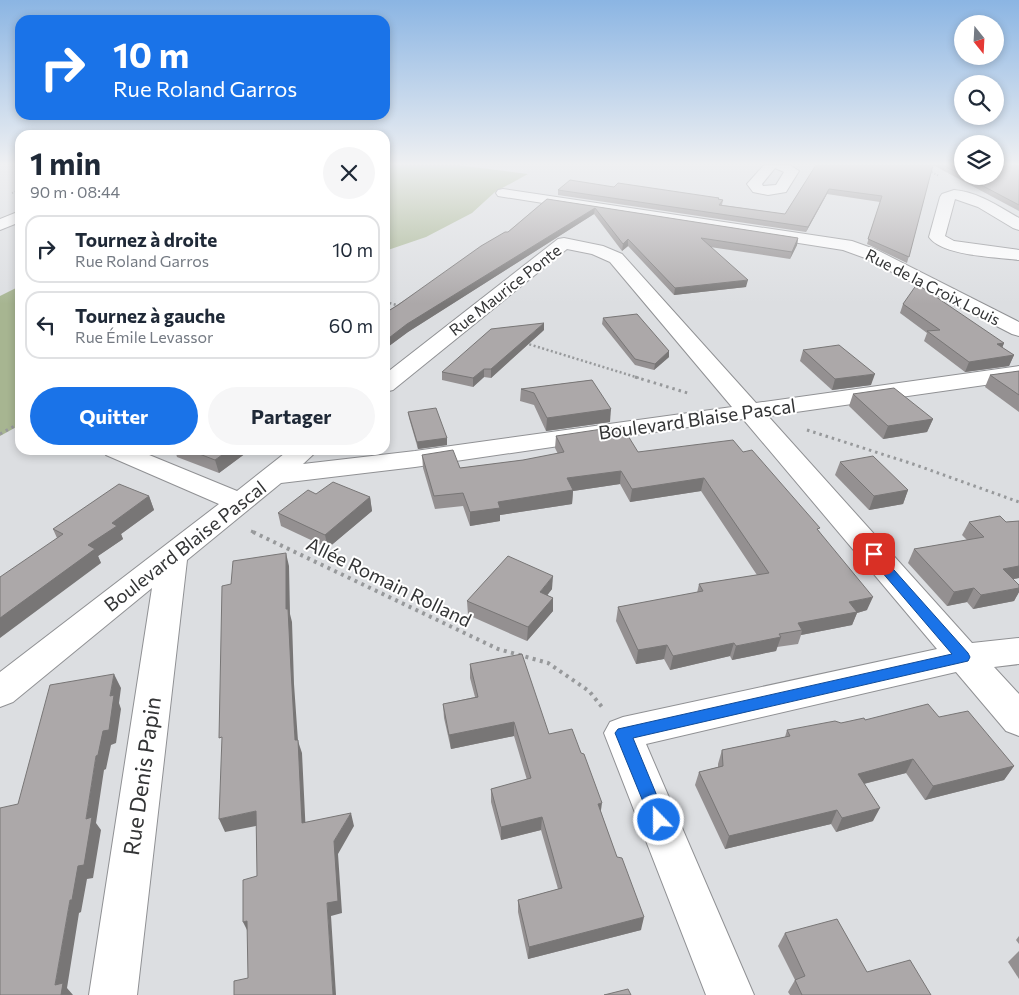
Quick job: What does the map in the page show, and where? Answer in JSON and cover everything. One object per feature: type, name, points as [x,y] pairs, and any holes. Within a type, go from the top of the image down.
[{"type":"street","name":"Rue de la Croix Louis","points":[[625,211],[846,245],[886,262],[1019,330]]},
{"type":"street","points":[[944,211],[938,237],[941,241],[1019,255]]},
{"type":"street","points":[[995,211],[1019,225]]},
{"type":"street","points":[[0,225],[15,218]]},
{"type":"street","name":"Rue Maurice Ponte","points":[[390,381],[564,243],[597,250],[616,258],[750,412]]},
{"type":"street","name":"Boulevard Blaise Pascal","points":[[0,692],[273,476],[750,412],[1019,373]]},
{"type":"street","points":[[750,412],[1019,720]]},
{"type":"street","points":[[125,455],[230,509]]},
{"type":"street","points":[[273,476],[299,455]]},
{"type":"street","name":"Rue Denis Papin","points":[[112,995],[172,556]]},
{"type":"street","points":[[730,995],[623,733],[963,657],[1019,651]]},
{"type":"path","points":[[390,303],[404,307]]},
{"type":"path","points":[[0,434],[15,426]]},
{"type":"path","name":"Allée Romain Rolland","points":[[230,509],[498,649],[548,664],[589,691],[623,733]]},
{"type":"green space","points":[[390,211],[474,211],[472,213],[426,237],[390,249]]},
{"type":"green space","points":[[15,288],[15,428],[0,436],[0,296]]},
{"type":"building","points":[[532,211],[589,211],[407,324],[390,337],[390,310],[481,246],[508,232]]},
{"type":"building","points":[[598,211],[627,211],[798,238],[792,252],[701,238],[748,280],[675,288],[628,239],[623,244]]},
{"type":"building","points":[[703,211],[766,211],[785,214],[787,211],[817,211],[808,227]]},
{"type":"building","points":[[877,211],[921,211],[909,257],[868,239]]},
{"type":"building","points":[[917,284],[1004,343],[997,344],[1014,355],[969,362],[927,331],[940,330],[903,304]]},
{"type":"building","points":[[637,314],[669,351],[655,364],[635,359],[603,318]]},
{"type":"building","points":[[544,323],[491,369],[484,369],[473,378],[442,372],[491,329]]},
{"type":"building","points":[[839,345],[875,374],[835,379],[803,350]]},
{"type":"building","points":[[1019,371],[1019,395],[990,375]]},
{"type":"building","points":[[592,380],[611,409],[547,418],[534,393],[521,389]]},
{"type":"building","points":[[894,388],[933,419],[888,426],[853,394]]},
{"type":"building","points":[[436,408],[447,438],[417,442],[408,412]]},
{"type":"building","points":[[622,426],[638,452],[733,440],[743,452],[752,450],[820,528],[817,529],[873,597],[849,602],[857,612],[798,623],[802,630],[779,634],[781,637],[736,646],[734,643],[673,656],[667,645],[638,650],[618,607],[703,591],[699,584],[769,573],[704,478],[632,489],[621,471],[567,478],[573,490],[498,502],[500,508],[470,512],[463,493],[434,496],[422,455],[453,450],[460,468],[523,460],[564,452],[556,436]]},
{"type":"building","points":[[202,455],[222,455],[215,460]]},
{"type":"building","points":[[873,456],[908,490],[874,496],[840,462]]},
{"type":"building","points":[[333,482],[370,497],[325,535],[278,513],[308,490],[316,494]]},
{"type":"building","points":[[119,484],[149,496],[112,523],[117,526],[88,545],[95,549],[0,618],[0,577],[63,534],[53,529]]},
{"type":"building","points":[[1000,516],[1006,522],[1019,521],[1019,566],[1003,569],[1019,585],[1019,588],[981,595],[974,588],[954,592],[914,549],[984,537],[969,522]]},
{"type":"building","points":[[286,553],[286,609],[288,609],[295,740],[298,740],[302,823],[351,813],[334,841],[338,901],[327,903],[333,995],[234,995],[234,981],[248,978],[247,921],[243,922],[243,880],[257,876],[256,811],[219,819],[222,737],[219,738],[222,586],[231,584],[233,561]]},
{"type":"building","points":[[508,556],[553,576],[540,592],[553,598],[528,627],[467,601]]},
{"type":"building","points":[[522,654],[549,734],[572,729],[581,753],[584,754],[602,803],[598,804],[617,857],[622,858],[644,917],[529,947],[518,900],[562,888],[542,817],[501,827],[491,789],[531,778],[514,722],[449,735],[443,704],[478,697],[470,664]]},
{"type":"building","points":[[114,674],[110,696],[114,695],[109,730],[103,731],[98,755],[96,756],[86,819],[92,817],[84,865],[78,866],[55,985],[63,983],[61,995],[0,995],[0,808],[18,804],[50,685]]},
{"type":"building","points":[[928,704],[939,717],[968,711],[1014,766],[933,786],[913,759],[858,774],[880,808],[842,818],[837,810],[729,836],[699,772],[723,766],[722,750],[790,736],[787,730],[835,721],[841,723],[864,718],[865,720]]},
{"type":"building","points":[[837,919],[867,972],[910,960],[931,995],[802,995],[795,980],[805,976],[785,933]]},
{"type":"building","points":[[628,989],[631,995],[604,995]]},
{"type":"route","points":[[659,820],[623,733],[963,657],[874,554]]}]
